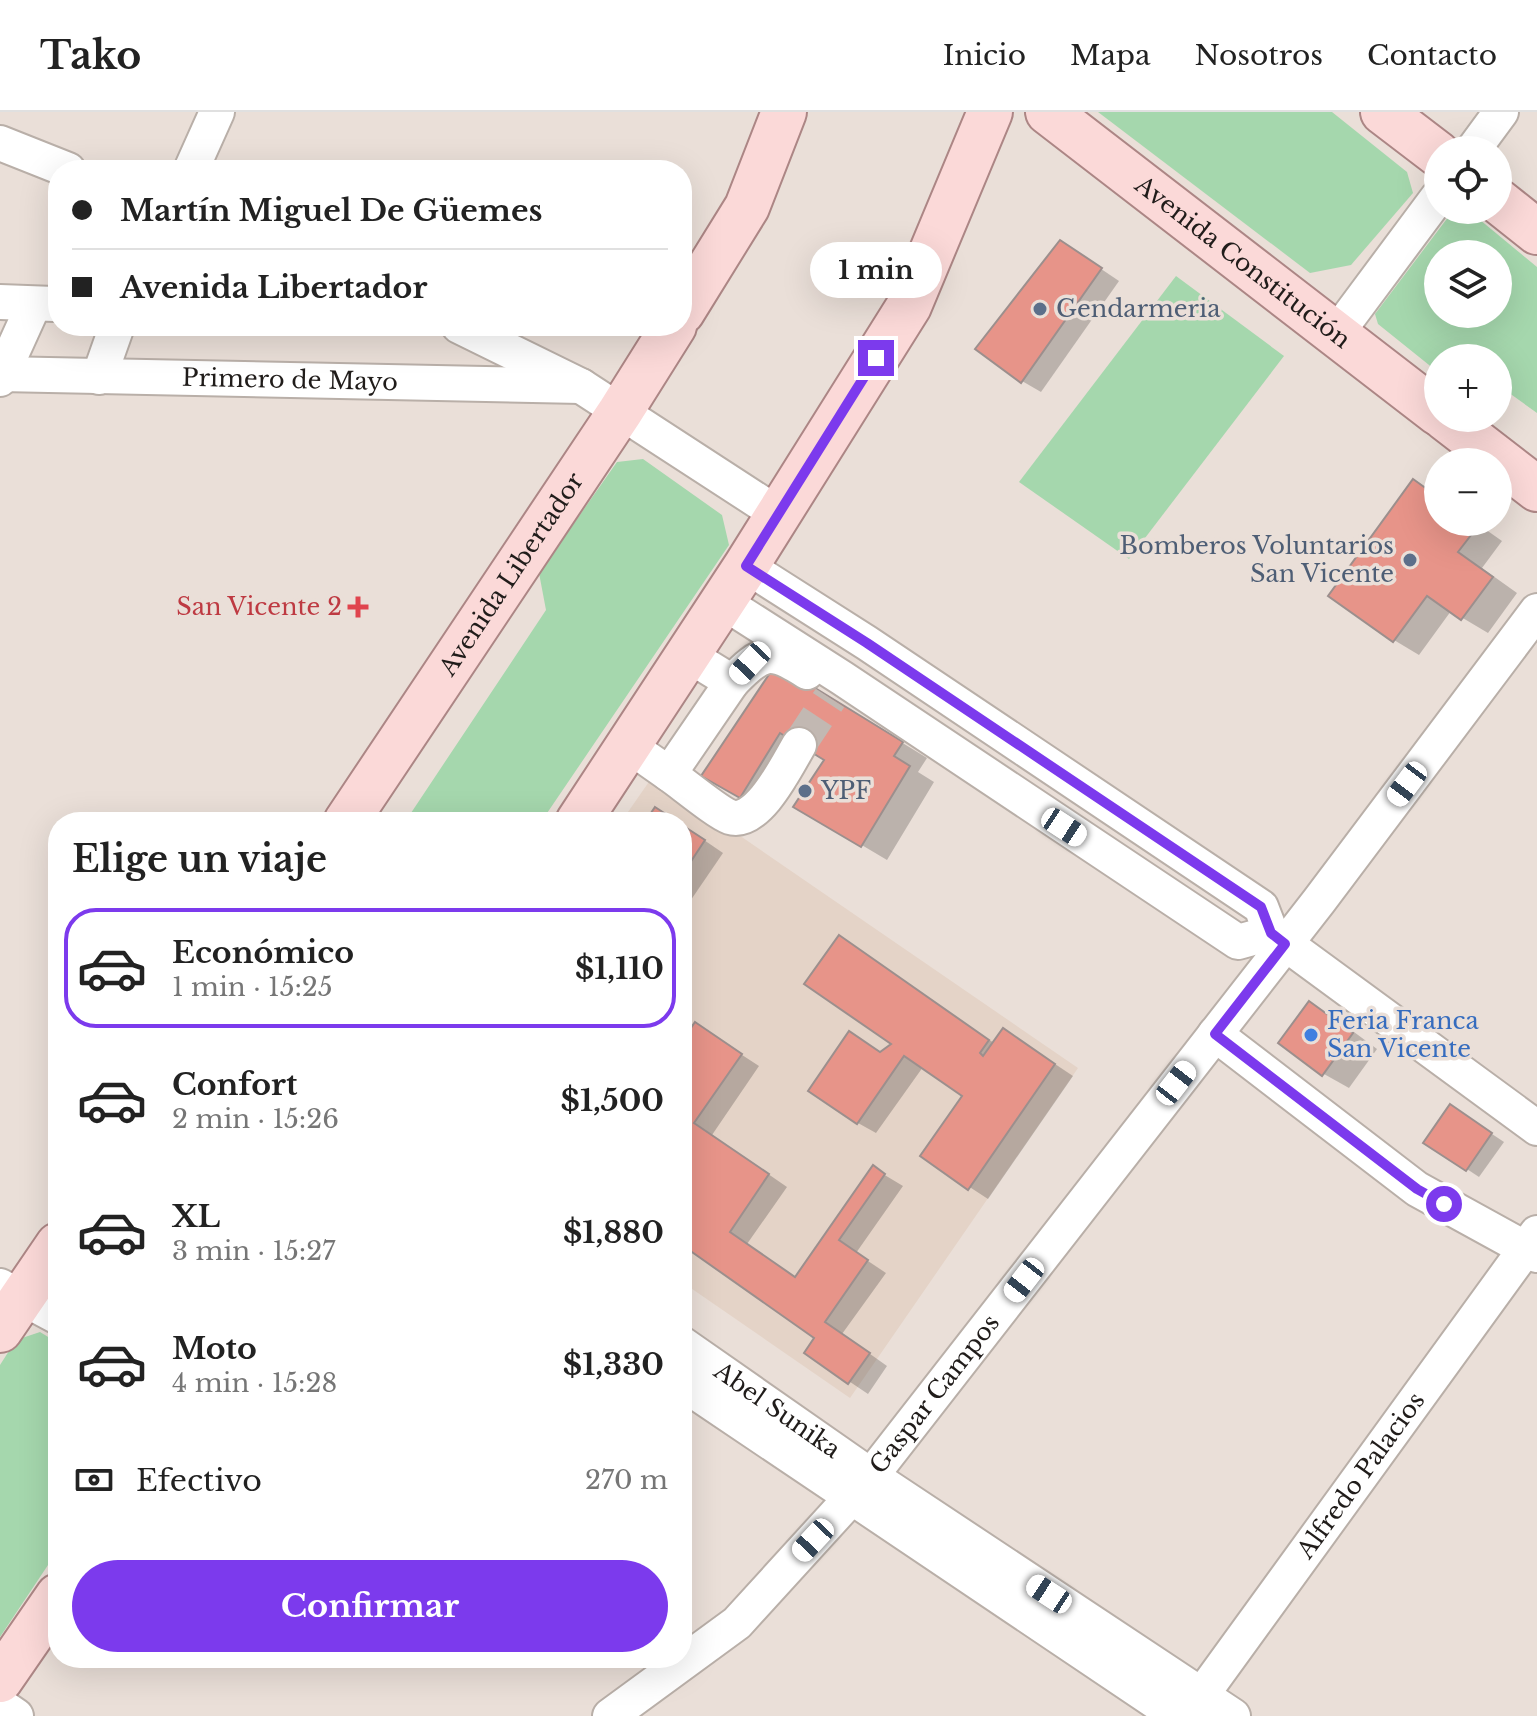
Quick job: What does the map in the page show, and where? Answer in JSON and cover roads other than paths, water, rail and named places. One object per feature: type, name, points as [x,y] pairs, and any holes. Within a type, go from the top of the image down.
[{"type":"main road","points":[[692,296],[747,207],[784,112]]},
{"type":"main road","points":[[585,812],[723,602],[909,306],[990,112]]},
{"type":"main road","name":"Avenida Constitución","points":[[1048,112],[1424,402]]},
{"type":"main road","points":[[1383,112],[1424,143]]},
{"type":"main road","points":[[1512,212],[1537,232]]},
{"type":"main road","name":"Avenida Libertador","points":[[353,812],[668,336]]},
{"type":"main road","points":[[1463,432],[1537,489]]},
{"type":"main road","points":[[20,1308],[48,1262]]},
{"type":"main road","points":[[0,1680],[48,1610]]},
{"type":"street","points":[[195,160],[217,112]]},
{"type":"street","points":[[1483,136],[1501,112]]},
{"type":"street","points":[[0,143],[48,162]]},
{"type":"street","points":[[1336,334],[1424,216]]},
{"type":"street","points":[[0,302],[46,304],[1,376]]},
{"type":"street","points":[[99,377],[113,336]]},
{"type":"street","points":[[479,336],[581,386],[778,514]]},
{"type":"street","name":"Primero de Mayo","points":[[1,376],[581,386]]},
{"type":"street","points":[[746,566],[867,643],[1261,907],[1278,938],[1537,1128]]},
{"type":"street","points":[[723,602],[835,688]]},
{"type":"street","name":"Gaspar Campos","points":[[692,1656],[737,1623],[861,1488],[1215,1034],[1278,938],[1537,611]]},
{"type":"street","points":[[835,688],[867,643]]},
{"type":"street","points":[[688,655],[732,682]]},
{"type":"street","points":[[669,774],[732,682],[750,663],[766,656],[783,656],[1238,942],[1278,938]]},
{"type":"street","points":[[629,746],[731,818],[747,817],[758,809],[799,745]]},
{"type":"street","points":[[1215,1034],[1417,1189],[1533,1246]]},
{"type":"street","name":"Alfredo Palacios","points":[[1187,1709],[1533,1246]]},
{"type":"street","name":"Abel Sunika","points":[[692,1352],[861,1488]]},
{"type":"street","name":"Abel Sunika","points":[[692,1389],[861,1488],[1187,1709],[1233,1716]]},
{"type":"street","name":"Gaspar Campos","points":[[610,1716],[676,1668]]},
{"type":"street","points":[[0,1705],[16,1716]]},
{"type":"tunnel","points":[[799,745],[830,698]]},
{"type":"place","name":"Gendarmeria","points":[[1040,309]]},
{"type":"place","name":"Bomberos Voluntarios San Vicente","points":[[1410,560]]},
{"type":"place","name":"San Vicente 2","points":[[358,607]]},
{"type":"place","name":"YPF","points":[[805,791]]},
{"type":"place","name":"Feria Franca San Vicente","points":[[1311,1035]]}]
